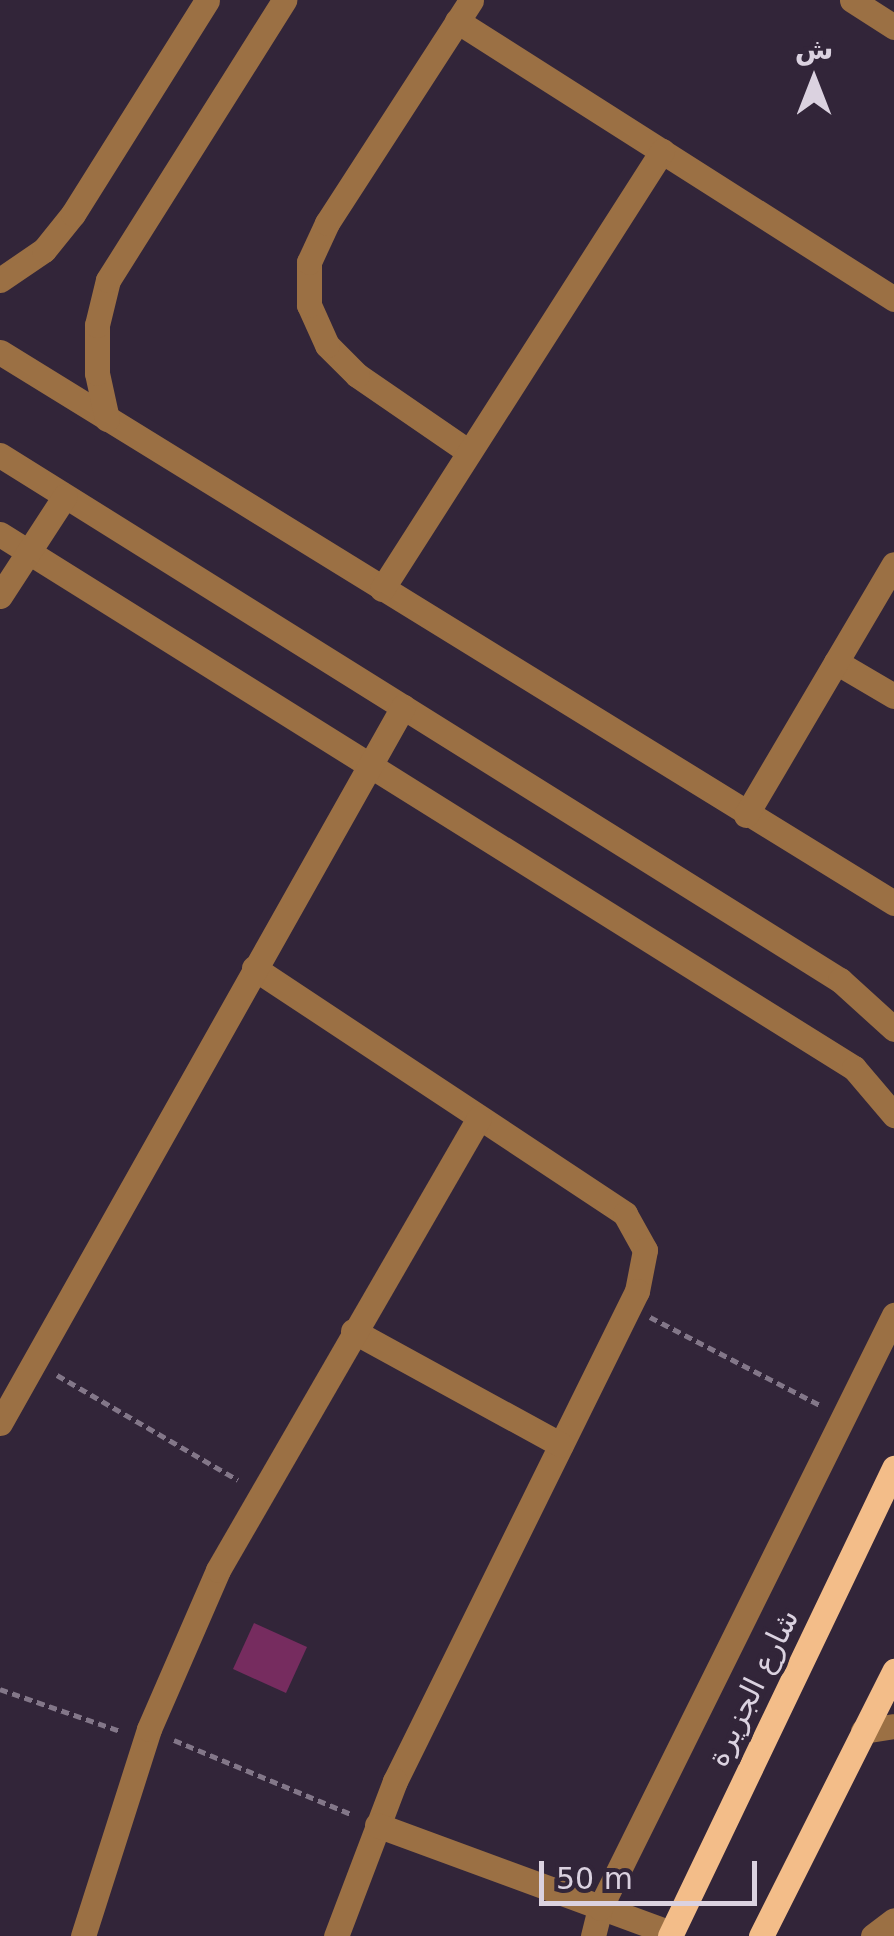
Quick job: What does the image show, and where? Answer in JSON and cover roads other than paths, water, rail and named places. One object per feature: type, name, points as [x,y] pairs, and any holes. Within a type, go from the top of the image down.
[{"type":"main road","name":"شارع الجزيرة","points":[[671,1934],[894,1468]]},
{"type":"main road","points":[[761,1936],[894,1671]]},
{"type":"street","points":[[0,280],[44,250],[74,214],[207,0]]},
{"type":"street","points":[[107,419],[96,373],[96,326],[108,280],[284,0]]},
{"type":"street","points":[[852,0],[894,27]]},
{"type":"street","points":[[469,452],[357,375],[326,345],[310,305],[310,262],[326,223],[464,11],[662,151],[894,299]]},
{"type":"street","points":[[382,589],[662,151]]},
{"type":"street","points":[[0,352],[894,903]]},
{"type":"street","points":[[0,455],[840,980],[894,1029]]},
{"type":"street","points":[[0,596],[64,496]]},
{"type":"street","points":[[0,534],[854,1068],[894,1115]]},
{"type":"street","points":[[746,815],[894,564]]},
{"type":"street","points":[[836,662],[894,696]]},
{"type":"street","points":[[0,1422],[403,707]]},
{"type":"street","points":[[254,968],[625,1214],[638,1230],[645,1272],[378,1825],[336,1936]]},
{"type":"street","points":[[83,1936],[147,1734],[258,1492],[480,1118]]},
{"type":"street","points":[[593,1936],[600,1908],[894,1315]]},
{"type":"street","points":[[353,1331],[561,1445]]},
{"type":"street","points":[[863,1731],[894,1726]]},
{"type":"street","points":[[378,1825],[671,1934]]},
{"type":"street","points":[[873,1936],[894,1920]]}]
